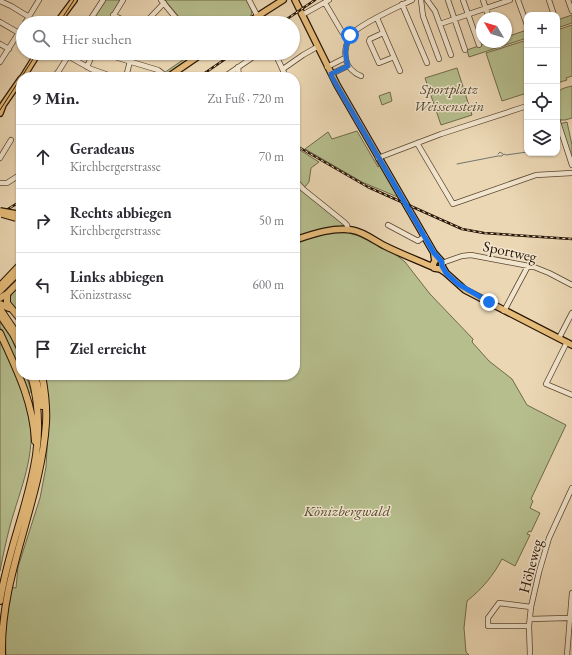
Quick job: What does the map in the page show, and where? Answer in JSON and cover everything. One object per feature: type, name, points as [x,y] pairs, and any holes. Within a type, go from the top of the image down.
[{"type":"highway","points":[[0,284],[16,269]]},
{"type":"highway","points":[[0,298],[7,294],[16,285]]},
{"type":"highway","points":[[7,294],[7,302],[16,314]]},
{"type":"highway","points":[[0,304],[13,310]]},
{"type":"highway","points":[[0,309],[16,341]]},
{"type":"highway","points":[[3,317],[16,334]]},
{"type":"highway","points":[[0,333],[16,368]]},
{"type":"highway","points":[[22,380],[32,416],[35,440],[32,482]]},
{"type":"highway","points":[[0,601],[8,564],[32,482],[38,449],[39,424],[32,380]]},
{"type":"highway","points":[[36,380],[41,398],[43,416],[41,458]]},
{"type":"highway","points":[[2,655],[2,620],[7,588],[34,491],[41,458],[46,422],[42,380]]},
{"type":"main road","points":[[61,16],[69,0]]},
{"type":"main road","points":[[65,10],[74,0]]},
{"type":"main road","points":[[258,16],[283,0]]},
{"type":"main road","points":[[295,0],[327,67],[378,158],[425,236],[438,264],[463,289],[570,344]]},
{"type":"main road","points":[[26,72],[34,60]]},
{"type":"main road","points":[[176,72],[192,60]]},
{"type":"main road","points":[[0,111],[6,107],[16,90]]},
{"type":"main road","points":[[0,211],[16,216]]},
{"type":"main road","points":[[0,214],[16,217]]},
{"type":"main road","points":[[300,239],[322,232],[348,230],[360,232],[389,248],[425,263],[438,264]]},
{"type":"main road","points":[[0,291],[16,275]]},
{"type":"main road","points":[[0,295],[16,280]]},
{"type":"street","points":[[30,16],[39,0]]},
{"type":"street","points":[[93,16],[103,0]]},
{"type":"street","points":[[113,15],[123,0]]},
{"type":"street","points":[[249,0],[258,16]]},
{"type":"street","points":[[362,76],[358,75],[348,66],[346,50],[348,39],[357,29],[412,0]]},
{"type":"street","points":[[421,0],[423,16],[439,59]]},
{"type":"street","points":[[427,0],[435,12],[452,55]]},
{"type":"street","points":[[448,0],[465,50]]},
{"type":"street","points":[[463,0],[476,37]]},
{"type":"street","points":[[483,0],[488,12]]},
{"type":"street","points":[[440,24],[510,0]]},
{"type":"street","points":[[518,0],[524,17]]},
{"type":"street","points":[[549,0],[553,12]]},
{"type":"street","points":[[568,0],[572,11]]},
{"type":"street","points":[[0,1],[27,16]]},
{"type":"street","points":[[302,15],[327,1],[342,32],[348,39]]},
{"type":"street","points":[[151,16],[162,2],[174,16]]},
{"type":"street","points":[[402,4],[427,63]]},
{"type":"street","points":[[376,18],[400,71]]},
{"type":"street","points":[[0,22],[16,31]]},
{"type":"street","points":[[383,33],[369,40],[379,63],[394,57]]},
{"type":"street","points":[[0,62],[16,37]]},
{"type":"street","points":[[0,44],[8,49]]},
{"type":"street","points":[[300,58],[317,47]]},
{"type":"street","points":[[327,67],[346,58]]},
{"type":"street","points":[[58,72],[66,60]]},
{"type":"street","points":[[76,60],[87,67],[100,72]]},
{"type":"street","points":[[87,67],[90,60]]},
{"type":"street","points":[[124,60],[161,72]]},
{"type":"street","points":[[231,72],[248,60]]},
{"type":"street","points":[[278,60],[283,70],[297,60]]},
{"type":"street","points":[[127,72],[130,62]]},
{"type":"street","points":[[331,74],[348,66]]},
{"type":"street","points":[[238,67],[238,72]]},
{"type":"street","points":[[378,158],[417,143],[524,107]]},
{"type":"street","points":[[557,120],[572,165]]},
{"type":"street","points":[[0,158],[11,140]]},
{"type":"street","points":[[417,143],[453,204],[536,175],[558,172],[572,173]]},
{"type":"street","points":[[0,182],[6,184],[16,177]]},
{"type":"street","points":[[300,186],[344,222],[347,225],[348,230]]},
{"type":"street","points":[[388,225],[418,241],[425,236]]},
{"type":"street","name":"Sportweg","points":[[438,264],[462,256],[471,255],[543,270],[572,285]]},
{"type":"street","points":[[504,311],[528,266]]},
{"type":"street","points":[[559,338],[572,314]]},
{"type":"street","points":[[570,344],[546,384],[572,395]]},
{"type":"street","name":"Höheweg","points":[[530,655],[529,626],[531,606],[549,538],[572,488]]},
{"type":"street","points":[[567,655],[572,593]]},
{"type":"street","points":[[529,626],[488,626],[488,618],[499,603],[531,606]]},
{"type":"street","points":[[530,619],[567,618],[571,616]]},
{"type":"green space","points":[[104,0],[121,0],[111,16],[94,16]]},
{"type":"green space","points":[[165,0],[247,0],[252,13],[250,16],[178,16]]},
{"type":"green space","points":[[572,15],[572,23],[560,27],[560,19]]},
{"type":"green space","points":[[572,25],[572,76],[566,78],[567,80],[560,82],[560,48],[560,29]]},
{"type":"green space","points":[[524,31],[524,39],[512,43],[512,35]]},
{"type":"green space","name":"Sportplatz Weissenstein","points":[[524,41],[524,94],[502,101],[486,53],[502,48],[512,48],[512,45]]},
{"type":"green space","points":[[476,47],[496,48],[469,57],[467,50]]},
{"type":"green space","points":[[183,60],[192,60],[174,72],[165,72]]},
{"type":"green space","name":"Sportplatz Weissenstein","points":[[457,68],[472,115],[441,125],[425,78]]},
{"type":"green space","points":[[572,86],[572,118],[560,120],[560,90]]},
{"type":"green space","points":[[390,92],[392,101],[382,105],[379,96]]},
{"type":"green space","points":[[567,122],[572,145],[572,159],[560,127],[560,124]]},
{"type":"green space","points":[[357,131],[378,167],[379,166],[375,159],[400,198],[362,182],[305,149],[328,132],[332,139]]},
{"type":"green space","points":[[300,150],[319,162],[311,168],[309,182],[304,188],[300,183]]},
{"type":"green space","name":"Könizbergwald","points":[[300,186],[344,224],[349,233],[359,236],[394,253],[405,262],[430,294],[473,339],[472,342],[489,361],[512,379],[527,405],[566,425],[531,499],[533,501],[530,508],[540,513],[531,532],[529,531],[527,534],[530,535],[515,566],[502,559],[487,582],[467,601],[464,628],[466,652],[469,655],[6,655],[5,626],[10,587],[16,588],[18,567],[40,498],[46,467],[48,430],[45,380],[300,380]]},
{"type":"green space","points":[[16,289],[16,310],[10,300]]},
{"type":"green space","points":[[0,322],[12,339],[16,348],[16,364],[0,327]]},
{"type":"green space","points":[[0,337],[16,374],[16,380],[18,380],[27,405],[31,429],[31,444],[23,485],[10,526],[0,571]]},
{"type":"green space","points":[[23,380],[28,380],[31,391],[29,394]]},
{"type":"waterway","points":[[498,154],[500,152],[503,154]]},
{"type":"waterway","points":[[457,164],[502,156],[504,154],[524,152]]},
{"type":"tram line","points":[[64,16],[74,0]]},
{"type":"tram line","points":[[25,72],[32,60]]},
{"type":"tram line","points":[[0,110],[16,85]]},
{"type":"railway","points":[[291,16],[315,0]]},
{"type":"railway","points":[[206,72],[224,60]]},
{"type":"railway","points":[[300,148],[368,187],[462,229],[484,233],[572,239]]},
{"type":"railway","points":[[0,214],[16,204]]},
{"type":"route","points":[[350,35],[346,50],[348,66],[331,74],[332,77],[434,253],[442,262],[442,266],[446,273],[463,289],[489,302]]}]
